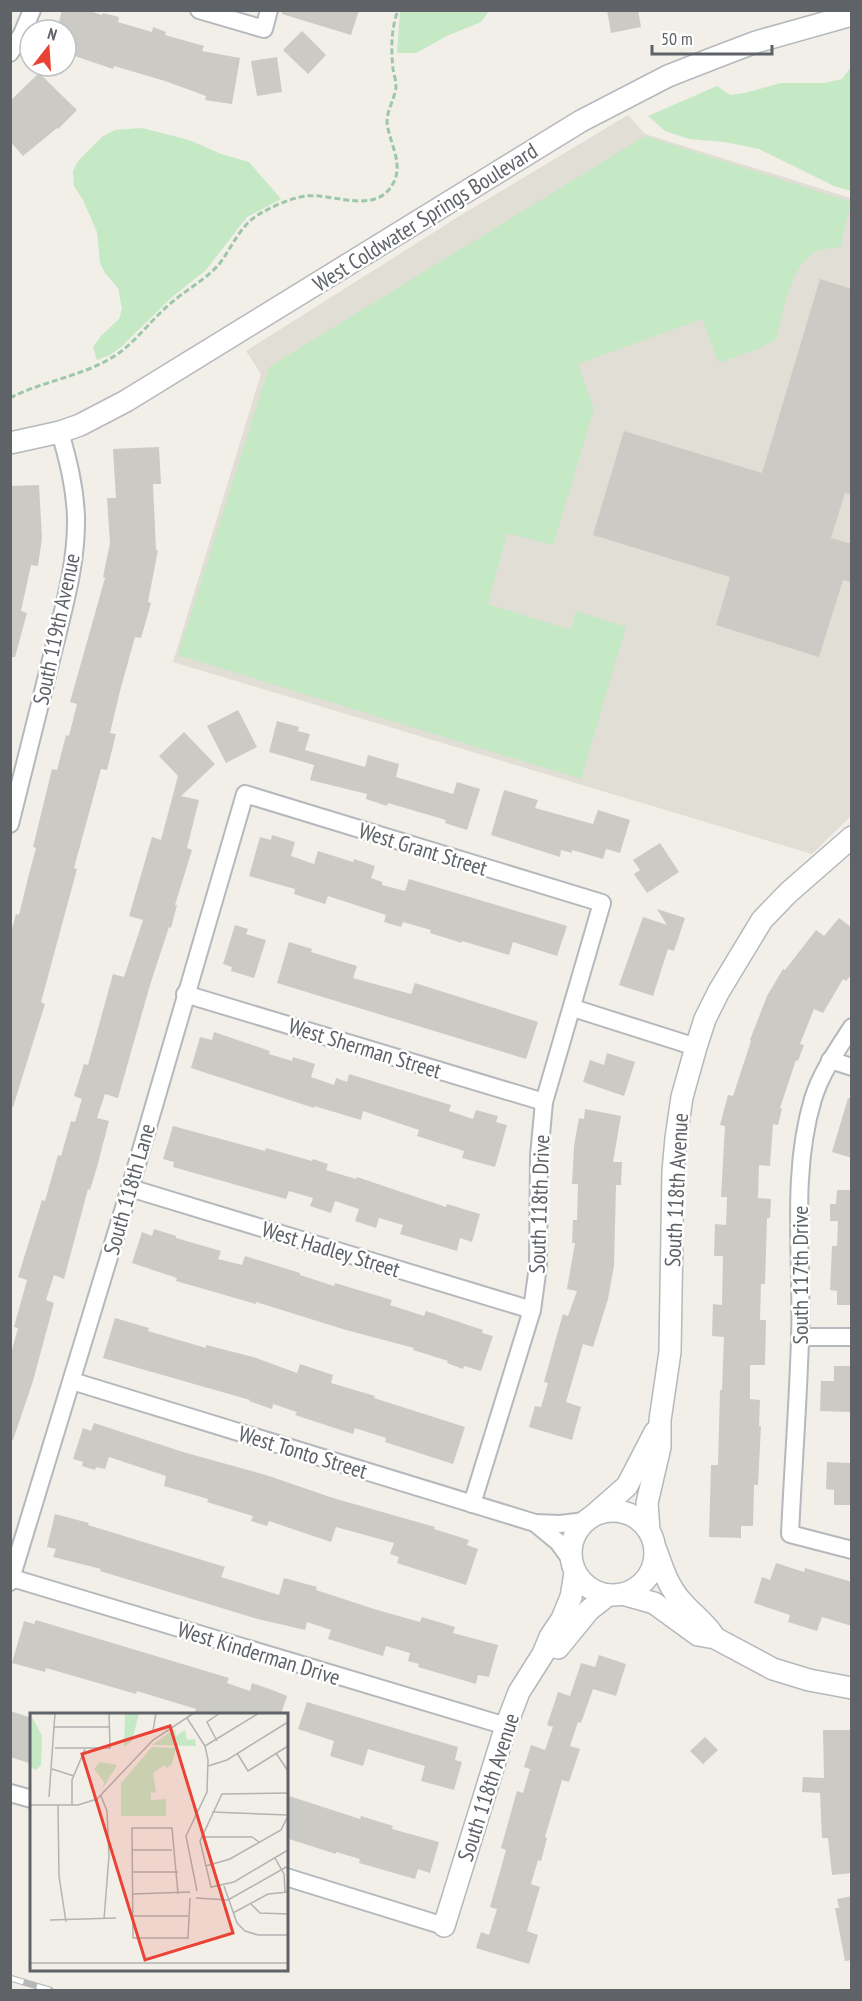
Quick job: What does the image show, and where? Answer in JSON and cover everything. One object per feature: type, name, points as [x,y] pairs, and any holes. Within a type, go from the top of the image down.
[{"type":"street","points":[[10,53],[22,34],[32,10]]},
{"type":"street","points":[[199,10],[264,29],[269,10]]},
{"type":"street","name":"West Coldwater Springs Boulevard","points":[[10,443],[80,425],[126,401],[590,116],[668,76],[756,42],[852,15]]},
{"type":"street","name":"South 119th Avenue","points":[[10,824],[68,590],[74,549],[76,518],[74,489],[69,461],[60,432]]},
{"type":"street","name":"West Grant Street","points":[[244,794],[602,903]]},
{"type":"street","name":"South 118th Lane","points":[[11,1580],[130,1188],[244,794]]},
{"type":"street","name":"South 118th Avenue","points":[[652,1538],[647,1503],[660,1447],[660,1420],[670,1353],[673,1172],[676,1138],[682,1097],[696,1047],[705,1019],[718,991],[762,920],[788,893],[849,844]]},
{"type":"street","name":"South 118th Drive","points":[[472,1504],[532,1310],[538,1266],[538,1156],[544,1102],[602,903]]},
{"type":"street","name":"West Sherman Street","points":[[185,994],[544,1102]]},
{"type":"street","points":[[573,1008],[696,1047]]},
{"type":"street","name":"South 117th Drive","points":[[852,1027],[830,1060],[813,1099],[803,1150],[800,1338],[790,1534],[852,1550]]},
{"type":"street","points":[[830,1060],[852,1067]]},
{"type":"street","name":"West Hadley Street","points":[[130,1188],[532,1310]]},
{"type":"street","points":[[800,1338],[852,1337]]},
{"type":"street","name":"West Tonto Street","points":[[72,1381],[535,1523],[560,1524],[590,1518]]},
{"type":"street","name":"South 118th Avenue","points":[[590,1518],[627,1486],[660,1420]]},
{"type":"street","points":[[715,1638],[706,1624],[684,1604],[666,1579],[652,1538],[636,1518],[619,1511],[607,1511],[590,1518],[576,1532],[571,1546],[573,1567],[589,1588],[654,1603],[698,1635],[715,1638],[773,1669],[809,1680],[852,1688]]},
{"type":"street","name":"West Tonto Street","points":[[535,1523],[558,1542],[573,1567]]},
{"type":"street","points":[[615,1595],[634,1590],[651,1571],[655,1558],[652,1538]]},
{"type":"street","name":"South 118th Avenue","points":[[444,1926],[506,1726],[519,1692],[543,1654],[567,1607],[573,1567]]},
{"type":"street","name":"West Kinderman Drive","points":[[11,1580],[506,1726]]},
{"type":"street","name":"South 118th Avenue","points":[[543,1654],[558,1647],[589,1610],[615,1595]]},
{"type":"street","points":[[10,1793],[30,1798]]},
{"type":"street","points":[[288,1878],[444,1926]]},
{"type":"path","points":[[10,398],[25,390],[80,374],[119,352],[171,302],[206,276],[219,263],[244,226],[261,213],[284,202],[305,196],[369,201],[381,197],[391,188],[398,172],[397,157],[387,120],[396,86],[391,44],[398,10]]},
{"type":"shaded area","points":[[628,115],[645,134],[851,198],[851,816],[812,854],[173,662],[261,374],[246,351],[458,217]]},
{"type":"green space","points":[[400,10],[489,11],[481,22],[449,35],[416,53],[397,53]]},
{"type":"green space","points":[[851,67],[851,191],[834,186],[759,149],[725,142],[689,139],[665,131],[648,116],[717,86],[730,95],[781,83],[825,83],[842,79]]},
{"type":"green space","points":[[142,128],[189,140],[221,154],[249,162],[281,199],[247,217],[206,270],[172,297],[121,347],[97,360],[93,347],[119,319],[122,309],[118,288],[100,263],[97,232],[74,186],[73,171],[78,161],[102,137],[115,130]]},
{"type":"green space","points":[[645,136],[851,202],[840,247],[813,253],[798,269],[788,292],[776,339],[760,348],[719,363],[702,319],[578,364],[594,409],[553,545],[507,533],[488,604],[571,630],[576,611],[626,627],[581,779],[178,655],[269,367]]},
{"type":"building","points":[[62,10],[86,10],[102,15],[103,13],[119,17],[118,22],[152,32],[153,27],[166,32],[165,35],[204,46],[202,51],[240,58],[232,104],[205,100],[206,96],[165,81],[114,66],[113,69],[78,57],[78,18],[60,18]]},
{"type":"building","points":[[282,10],[359,10],[351,35],[282,14]]},
{"type":"building","points":[[607,10],[638,10],[641,27],[611,33]]},
{"type":"building","points":[[302,31],[326,55],[308,74],[283,50]]},
{"type":"building","points":[[277,57],[282,92],[257,96],[251,61]]},
{"type":"building","points":[[34,78],[44,78],[77,110],[58,129],[23,156],[10,141],[10,101]]},
{"type":"building","points":[[820,279],[852,289],[852,495],[845,493],[831,538],[852,544],[852,582],[843,580],[819,657],[716,625],[730,577],[593,535],[624,431],[762,473]]},
{"type":"building","points":[[159,447],[161,484],[153,484],[156,550],[158,550],[148,602],[151,603],[141,638],[135,637],[110,733],[116,734],[107,770],[101,769],[74,868],[77,869],[41,1002],[45,1004],[13,1107],[10,1107],[10,936],[16,914],[19,915],[36,848],[33,847],[52,769],[57,770],[66,735],[69,736],[77,704],[70,702],[105,578],[103,577],[110,543],[107,498],[116,498],[113,449]]},
{"type":"building","points":[[39,485],[42,538],[38,566],[31,565],[21,611],[27,613],[15,657],[10,657],[10,486]]},
{"type":"building","points":[[238,710],[257,747],[226,763],[207,726]]},
{"type":"building","points":[[277,721],[299,727],[298,731],[310,734],[305,750],[365,767],[368,755],[399,764],[396,777],[453,794],[457,782],[480,789],[467,830],[445,823],[446,820],[366,799],[367,794],[310,780],[314,765],[269,752]]},
{"type":"building","points":[[184,732],[215,764],[181,796],[199,800],[187,848],[192,850],[175,905],[177,905],[171,928],[169,927],[150,985],[118,1098],[105,1094],[97,1118],[109,1121],[97,1167],[90,1190],[88,1189],[64,1279],[54,1275],[46,1300],[54,1303],[33,1381],[13,1440],[10,1440],[10,1357],[18,1328],[14,1327],[27,1280],[18,1277],[42,1200],[45,1201],[58,1155],[61,1156],[71,1121],[75,1122],[82,1099],[74,1096],[84,1064],[88,1065],[113,974],[124,977],[143,920],[129,916],[152,837],[161,840],[178,776],[159,756]]},
{"type":"building","points":[[504,790],[538,800],[535,808],[593,824],[598,810],[630,820],[620,853],[606,849],[603,859],[572,850],[572,853],[561,850],[560,857],[491,835]]},
{"type":"building","points":[[272,835],[295,842],[291,856],[314,864],[318,851],[375,866],[371,878],[382,882],[382,885],[405,891],[409,879],[567,926],[557,956],[513,942],[509,955],[462,941],[462,943],[430,933],[431,930],[403,922],[401,927],[384,922],[386,915],[328,896],[325,904],[294,894],[295,889],[249,876],[260,837],[271,840]]},
{"type":"building","points":[[660,843],[679,872],[647,893],[634,874],[640,870],[633,860]]},
{"type":"building","points":[[657,909],[685,918],[674,951],[668,949],[653,996],[619,985],[643,917],[667,925]]},
{"type":"building","points":[[839,918],[852,928],[852,974],[846,981],[843,979],[823,1013],[814,1009],[800,1044],[804,1045],[798,1061],[796,1060],[780,1108],[782,1109],[778,1125],[773,1124],[770,1166],[759,1165],[758,1198],[771,1199],[770,1218],[767,1218],[765,1284],[761,1284],[760,1320],[766,1320],[765,1365],[750,1365],[750,1399],[760,1400],[759,1426],[761,1426],[758,1485],[754,1485],[753,1526],[741,1526],[741,1538],[709,1537],[711,1465],[718,1465],[724,1337],[712,1336],[713,1304],[722,1305],[723,1256],[714,1256],[715,1224],[726,1225],[727,1197],[721,1197],[725,1126],[720,1125],[728,1095],[733,1096],[750,1040],[767,996],[783,969],[785,970],[816,930],[824,936]]},
{"type":"building","points":[[235,925],[248,929],[246,934],[266,940],[254,978],[231,971],[232,967],[223,964]]},
{"type":"building","points":[[289,942],[312,949],[311,952],[357,966],[353,978],[411,994],[415,983],[538,1022],[526,1059],[277,983]]},
{"type":"building","points":[[214,1032],[270,1051],[269,1054],[292,1061],[293,1057],[315,1064],[311,1077],[334,1085],[336,1078],[347,1082],[349,1074],[451,1105],[449,1111],[473,1119],[476,1110],[498,1116],[496,1122],[507,1125],[495,1167],[462,1158],[464,1151],[417,1136],[419,1130],[363,1111],[361,1120],[314,1106],[314,1108],[191,1068],[200,1037],[212,1040]]},
{"type":"building","points":[[607,1053],[635,1062],[624,1096],[583,1082],[590,1060],[604,1065]]},
{"type":"building","points":[[848,1098],[852,1099],[852,1158],[832,1152]]},
{"type":"building","points":[[585,1109],[621,1116],[613,1162],[622,1162],[621,1185],[616,1185],[614,1266],[608,1299],[593,1347],[583,1344],[566,1402],[581,1407],[572,1440],[529,1427],[535,1406],[541,1407],[548,1383],[544,1382],[563,1314],[568,1316],[577,1291],[567,1289],[575,1243],[572,1243],[573,1220],[577,1220],[578,1184],[572,1184],[574,1146],[579,1118],[584,1119]]},
{"type":"building","points":[[173,1126],[265,1151],[266,1148],[312,1161],[313,1159],[328,1164],[326,1170],[356,1179],[357,1177],[446,1207],[447,1204],[480,1214],[472,1242],[460,1238],[457,1251],[400,1234],[403,1225],[379,1218],[376,1228],[355,1221],[359,1209],[335,1201],[331,1213],[310,1206],[313,1198],[289,1191],[286,1199],[173,1167],[174,1162],[163,1159]]},
{"type":"building","points":[[837,1190],[852,1190],[852,1305],[837,1305],[837,1291],[830,1290],[832,1246],[837,1246],[838,1221],[830,1221],[830,1204],[836,1204]]},
{"type":"building","points":[[154,1229],[221,1251],[218,1259],[242,1265],[245,1256],[334,1286],[335,1283],[392,1300],[390,1305],[424,1316],[426,1311],[483,1330],[482,1333],[493,1336],[481,1371],[464,1366],[463,1369],[447,1363],[448,1361],[413,1350],[414,1348],[176,1281],[177,1278],[132,1263],[142,1232],[152,1236]]},
{"type":"building","points":[[115,1318],[149,1328],[148,1331],[206,1348],[206,1345],[253,1357],[297,1373],[300,1364],[333,1375],[331,1383],[465,1427],[453,1464],[385,1442],[386,1438],[355,1428],[353,1434],[295,1415],[297,1412],[273,1404],[272,1409],[250,1400],[103,1358]]},
{"type":"building","points":[[834,1366],[852,1366],[851,1412],[820,1411],[821,1381],[834,1381]]},
{"type":"building","points":[[94,1423],[183,1452],[266,1475],[333,1498],[435,1527],[434,1529],[469,1540],[467,1545],[478,1549],[466,1585],[397,1563],[399,1557],[390,1554],[394,1543],[336,1527],[331,1542],[269,1521],[267,1526],[251,1521],[253,1516],[164,1486],[166,1476],[109,1457],[105,1469],[96,1467],[95,1470],[82,1466],[83,1462],[73,1459],[83,1428],[91,1431]]},
{"type":"building","points":[[827,1462],[852,1463],[852,1505],[834,1505],[834,1490],[826,1489]]},
{"type":"building","points":[[55,1514],[225,1567],[221,1577],[279,1595],[284,1578],[317,1587],[316,1590],[374,1609],[420,1622],[422,1617],[455,1627],[453,1633],[498,1645],[489,1677],[478,1675],[476,1684],[418,1667],[419,1664],[408,1661],[410,1653],[386,1646],[383,1656],[328,1639],[331,1630],[307,1622],[305,1630],[258,1619],[100,1571],[101,1569],[53,1557],[56,1549],[47,1547]]},
{"type":"building","points":[[776,1563],[804,1572],[805,1568],[852,1582],[852,1626],[822,1617],[817,1631],[788,1622],[790,1615],[754,1603],[762,1577],[770,1580]]},
{"type":"building","points":[[36,1620],[229,1678],[227,1683],[250,1691],[252,1683],[287,1696],[281,1713],[194,1713],[196,1709],[137,1691],[136,1694],[46,1668],[45,1672],[12,1663],[24,1621],[34,1624]]},
{"type":"building","points":[[599,1655],[626,1664],[616,1696],[593,1689],[570,1746],[580,1749],[569,1782],[562,1780],[545,1837],[547,1838],[541,1861],[538,1860],[531,1884],[540,1887],[527,1931],[538,1935],[529,1964],[476,1948],[481,1932],[489,1935],[497,1909],[490,1907],[506,1850],[501,1848],[517,1791],[523,1793],[530,1769],[524,1767],[531,1745],[545,1750],[553,1727],[547,1725],[558,1692],[570,1696],[581,1663],[595,1667]]},
{"type":"building","points":[[307,1702],[458,1747],[455,1760],[462,1762],[454,1790],[421,1781],[425,1766],[368,1749],[363,1766],[330,1756],[334,1741],[298,1729]]},
{"type":"building","points":[[10,1711],[30,1717],[30,1763],[10,1757]]},
{"type":"building","points":[[823,1730],[852,1730],[852,1753],[850,1753],[852,1873],[832,1875],[828,1838],[822,1838],[820,1793],[802,1792],[803,1777],[824,1778]]},
{"type":"building","points":[[705,1737],[718,1750],[703,1764],[690,1751]]},
{"type":"building","points":[[288,1796],[360,1819],[361,1816],[393,1826],[392,1829],[439,1842],[430,1873],[418,1869],[415,1879],[359,1863],[360,1859],[336,1852],[336,1854],[288,1839]]},
{"type":"building","points":[[852,1896],[852,1960],[845,1961],[835,1908],[839,1908],[837,1899]]},
{"type":"railway","points":[[10,1978],[50,1990]]}]
